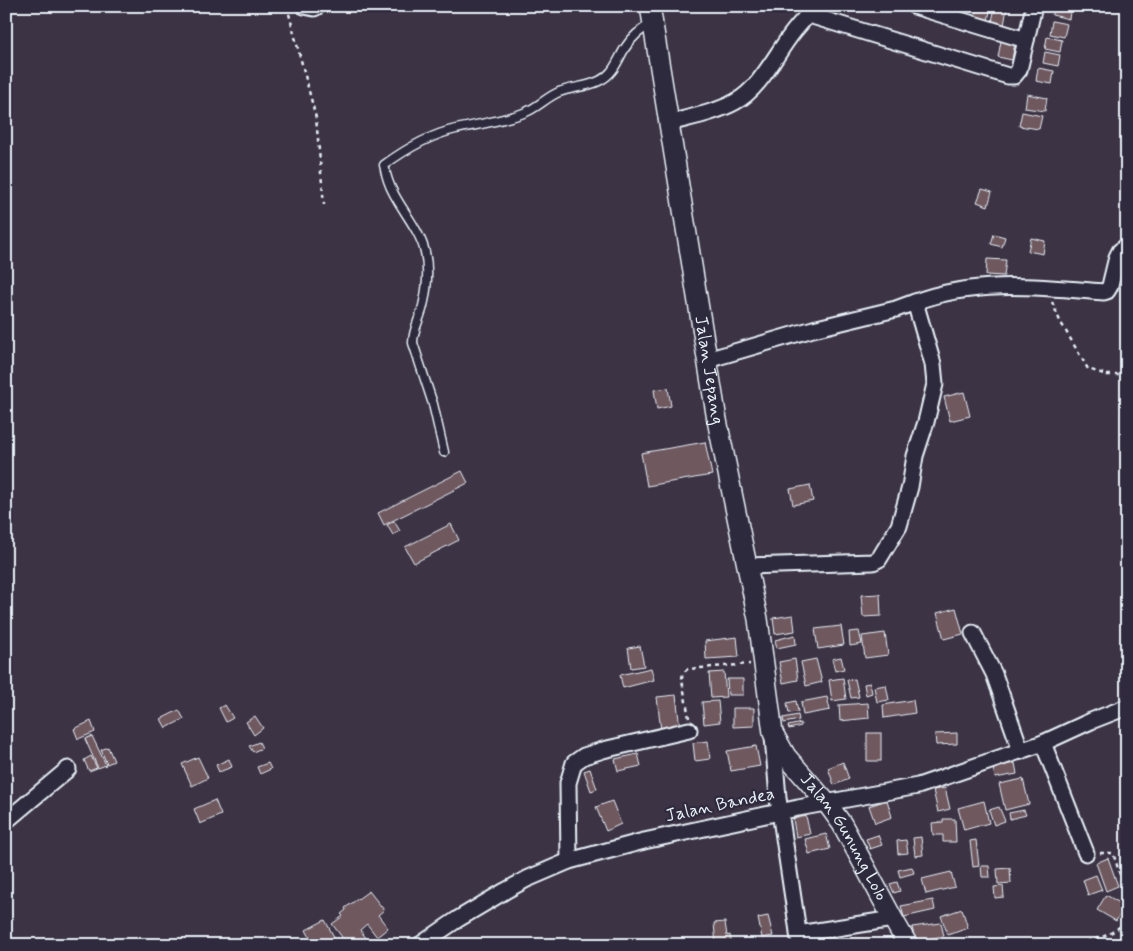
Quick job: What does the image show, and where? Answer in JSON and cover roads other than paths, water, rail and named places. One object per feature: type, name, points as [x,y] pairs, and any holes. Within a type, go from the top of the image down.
[{"type":"street","points":[[304,6],[314,8],[318,6]]},
{"type":"street","points":[[914,6],[1026,40]]},
{"type":"street","points":[[669,122],[712,112],[738,101],[768,69],[794,30],[811,10],[1008,76],[1014,76],[1018,73],[1034,6]]},
{"type":"street","name":"Jalan Jepang","points":[[651,15],[717,420],[758,619],[773,732]]},
{"type":"street","points":[[707,360],[814,329],[896,309],[932,296],[975,287],[1107,291],[1120,251],[1127,246]]},
{"type":"street","points":[[747,566],[872,562],[879,559],[889,544],[899,526],[905,506],[915,456],[935,384],[933,364],[915,302]]},
{"type":"street","points":[[973,634],[994,674],[1021,751]]},
{"type":"street","name":"Jalan Bandea","points":[[420,945],[458,918],[505,891],[527,879],[569,861],[644,841],[826,802],[918,786],[1043,743],[1091,720],[1127,707]]},
{"type":"street","points":[[569,861],[568,783],[574,763],[584,756],[603,750],[689,730]]},
{"type":"street","points":[[773,732],[780,812],[799,940],[893,919]]},
{"type":"street","name":"Jalan Gunung Lolo","points":[[773,732],[786,756],[826,802],[842,824],[908,945]]},
{"type":"street","points":[[1043,743],[1086,853]]},
{"type":"street","points":[[6,821],[68,769]]},
{"type":"lane","points":[[444,452],[433,404],[413,343],[413,334],[423,307],[427,281],[424,250],[410,221],[394,195],[387,179],[384,165],[401,152],[430,138],[454,130],[527,112],[559,92],[601,80],[617,64],[632,38],[643,28],[651,15]]}]
